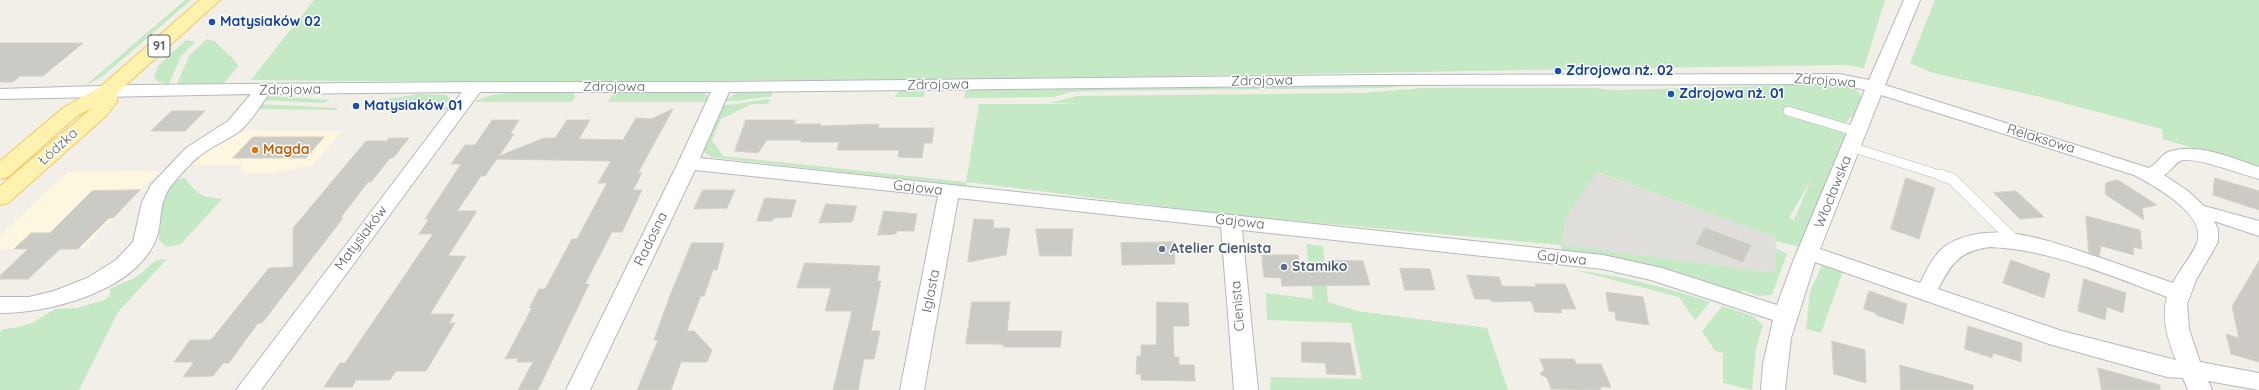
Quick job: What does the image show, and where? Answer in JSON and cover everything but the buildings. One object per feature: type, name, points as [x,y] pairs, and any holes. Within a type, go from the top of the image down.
[{"type":"main road","name":"Łódzka","points":[[0,172],[70,112],[107,91],[211,0]]},
{"type":"main road","name":"Łódzka","points":[[0,198],[99,112],[107,102],[107,91]]},
{"type":"street","name":"Włocławska","points":[[1773,390],[1776,357],[1786,316],[1808,252],[1875,86],[1912,0]]},
{"type":"street","name":"Zdrojowa","points":[[0,94],[107,91],[475,87],[722,88],[1732,78],[1839,79],[1875,86]]},
{"type":"street","name":"Relaksowa","points":[[1875,86],[1938,108],[2113,160],[2149,175],[2174,190],[2198,211],[2207,227],[2208,242],[2178,293],[2175,306],[2178,324],[2196,381]]},
{"type":"street","name":"Matysiaków","points":[[248,390],[475,87]]},
{"type":"street","name":"Radosna","points":[[578,390],[688,163],[722,88]]},
{"type":"street","points":[[0,305],[32,304],[66,295],[106,276],[129,262],[137,255],[144,244],[148,232],[151,200],[158,190],[193,152],[239,121],[263,90]]},
{"type":"street","points":[[2149,175],[2162,169],[2173,156],[2185,154],[2208,157],[2259,173]]},
{"type":"street","name":"Gajowa","points":[[688,163],[1603,262],[1654,273],[1786,316]]},
{"type":"street","name":"Iglasta","points":[[912,390],[949,191]]},
{"type":"street","name":"Relaksowa","points":[[2198,211],[2239,220],[2259,229]]},
{"type":"street","name":"Cienista","points":[[1231,221],[1246,390]]},
{"type":"street","points":[[1925,293],[1940,264],[1958,248],[1976,243],[2015,241],[2044,247],[2178,293]]},
{"type":"street","points":[[1808,252],[2057,338],[2159,366],[2196,381],[2220,374],[2259,382]]},
{"type":"lane","points":[[1788,111],[1854,140],[1952,179],[2015,241]]},
{"type":"shaded area","points":[[248,130],[342,131],[313,165],[274,173],[246,173],[241,169],[243,165],[189,165],[200,154]]},
{"type":"shaded area","points":[[159,171],[84,248],[0,249],[0,235],[68,172]]},
{"type":"shaded area","points":[[1596,172],[1775,237],[1777,249],[1774,273],[1562,245],[1566,217]]},
{"type":"green space","points":[[185,0],[191,0],[103,76],[85,86]]},
{"type":"green space","points":[[314,0],[1885,0],[1864,68],[1846,65],[849,80],[251,80]]},
{"type":"green space","points":[[1935,0],[2259,0],[2259,168],[2163,139],[2162,129],[2041,97],[1933,73],[1910,63]]},
{"type":"green space","points":[[207,39],[216,42],[238,66],[224,83],[177,84],[189,56]]},
{"type":"green space","points":[[186,40],[195,42],[181,56],[169,84],[159,82],[154,78],[158,66]]},
{"type":"green space","points":[[1847,84],[1859,92],[1862,98],[1855,117],[1851,116],[1841,131],[1847,137],[1799,247],[1776,241],[1775,237],[1597,172],[1566,217],[1562,245],[1774,273],[1777,249],[1787,254],[1772,295],[1758,296],[1742,290],[1741,294],[1647,264],[1563,251],[1561,245],[1231,215],[967,182],[966,186],[718,158],[711,157],[703,151],[722,105],[770,99],[768,104],[751,104],[721,119],[712,140],[723,156],[966,182],[979,104],[1092,104],[1050,103],[1077,96],[1363,93],[1424,88],[1593,88],[1614,90]],"holes":[[[1811,180],[1794,220],[1789,218]]]},
{"type":"green space","points":[[1416,85],[1380,88],[1094,91],[1071,92],[1053,97],[964,98],[966,90]]},
{"type":"green space","points":[[900,90],[925,90],[924,97],[894,97]]},
{"type":"green space","points":[[573,92],[575,97],[572,102],[475,102],[495,95],[508,93]]},
{"type":"green space","points":[[703,92],[708,96],[707,102],[608,102],[613,93]]},
{"type":"green space","points":[[738,92],[773,92],[771,97],[724,101]]},
{"type":"green space","points":[[420,94],[446,95],[454,102],[389,103],[387,99]]},
{"type":"green space","points":[[271,96],[330,100],[323,103],[262,100]]},
{"type":"green space","points":[[258,104],[338,108],[336,110],[253,109]]},
{"type":"green space","points":[[373,107],[453,107],[448,110],[372,110]]},
{"type":"green space","points":[[185,178],[200,194],[222,199],[181,244],[166,247],[159,240],[159,212],[161,202],[168,186],[175,181]]},
{"type":"green space","points":[[1306,244],[1323,246],[1328,302],[1357,311],[1487,328],[1508,390],[1270,390],[1271,377],[1362,379],[1351,323],[1267,320],[1266,293],[1313,299]]},
{"type":"green space","points":[[161,259],[167,259],[118,312],[79,390],[0,390],[0,332],[3,329],[19,327],[32,323],[55,309],[77,308],[105,300],[110,295],[110,289],[136,277],[154,262]]},
{"type":"green space","points":[[1823,263],[1843,271],[1821,333],[1806,329],[1810,292]]},
{"type":"green space","points":[[1575,270],[1610,275],[1710,302],[1695,320],[1679,297]]},
{"type":"green space","points":[[1722,306],[1753,316],[1763,325],[1756,349],[1752,390],[1723,383],[1723,353],[1715,351],[1702,331]]},
{"type":"place","name":"Matysiaków 02","points":[[212,22]]},
{"type":"place","name":"Zdrojowa nż. 02","points":[[1558,71]]},
{"type":"place","name":"Zdrojowa nż. 01","points":[[1671,94]]},
{"type":"place","name":"Matysiaków 01","points":[[356,106]]},
{"type":"place","name":"Magda","points":[[255,150]]},
{"type":"place","name":"Atelier Cienista","points":[[1162,249]]},
{"type":"place","name":"Stamiko","points":[[1284,267]]}]
